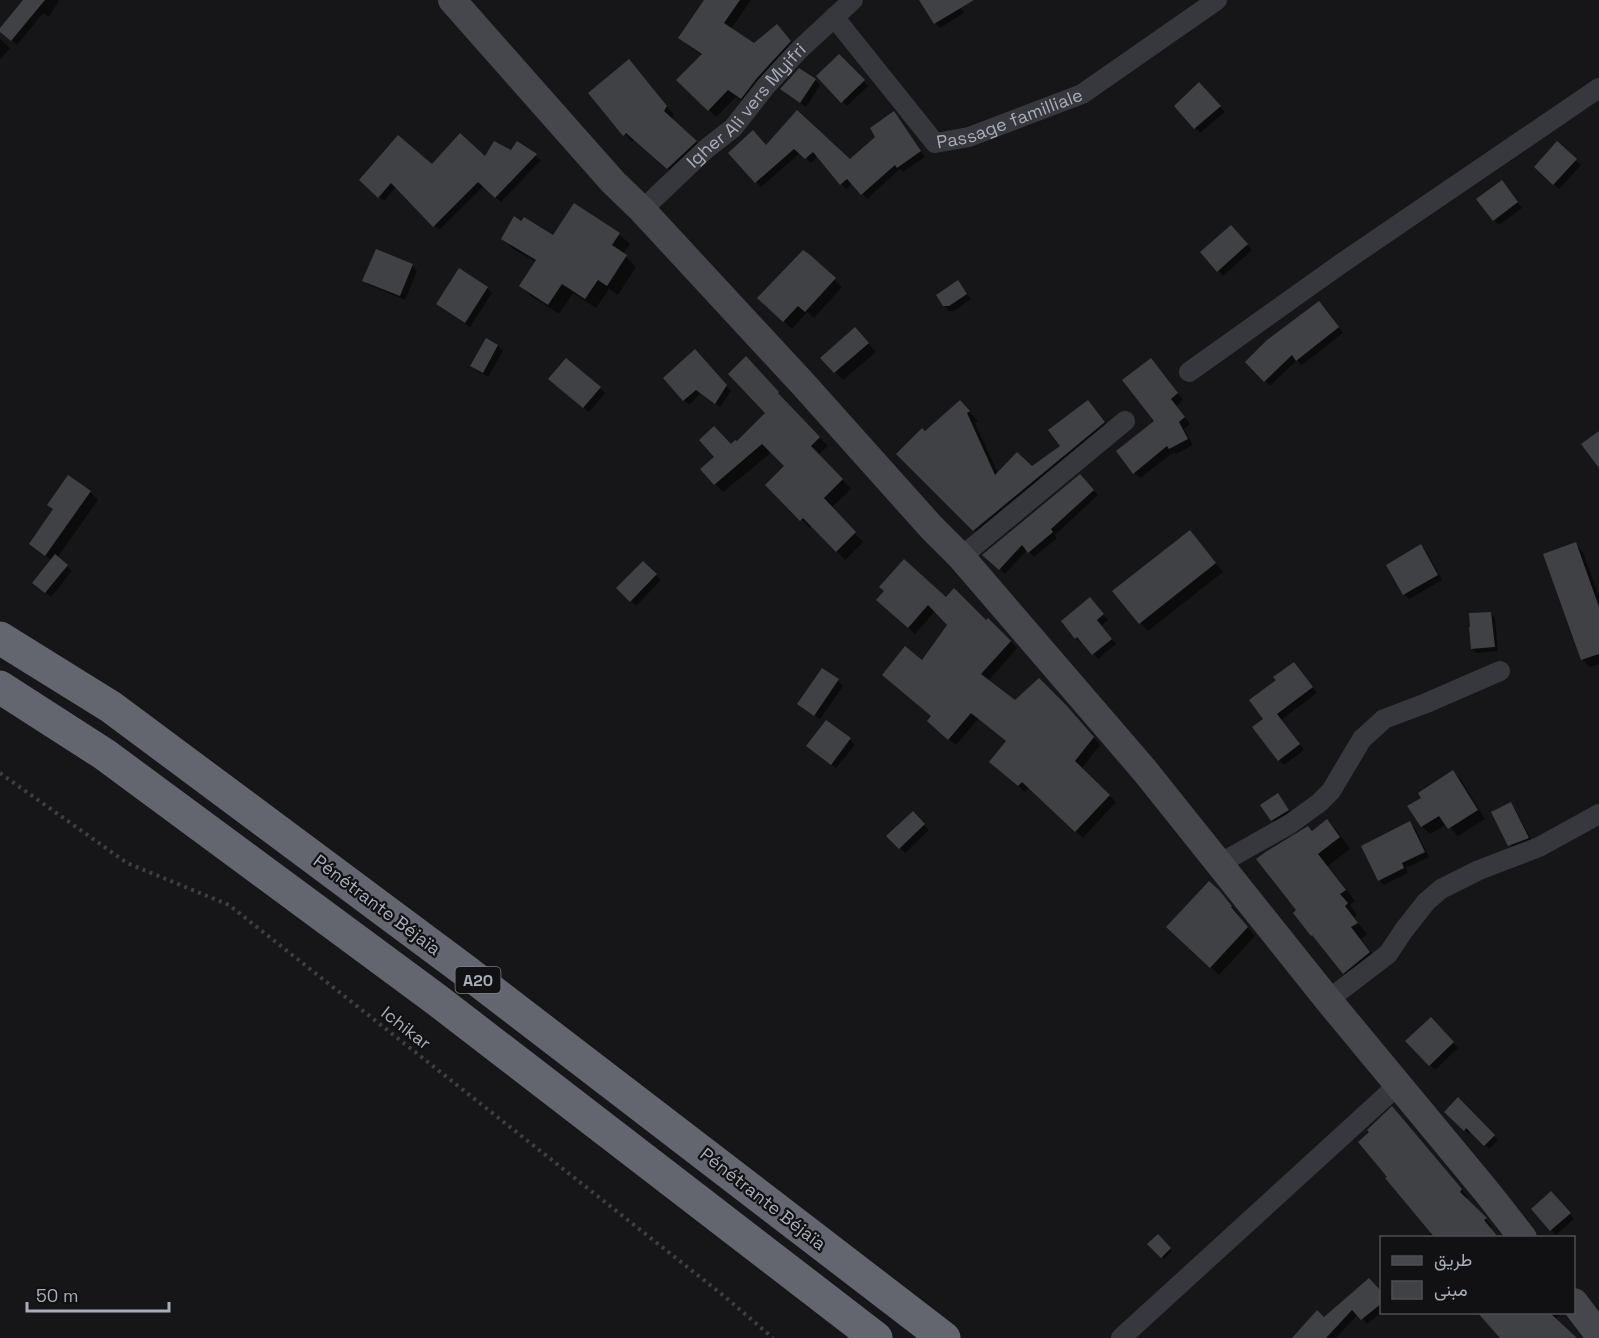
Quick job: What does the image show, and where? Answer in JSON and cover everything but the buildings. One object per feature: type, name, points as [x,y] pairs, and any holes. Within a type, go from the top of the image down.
[{"type":"highway","name":"Pénétrante Béjaïa","points":[[0,638],[111,707],[463,969],[944,1338]]},
{"type":"highway","name":"A20","points":[[0,687],[104,754],[437,1000],[876,1338]]},
{"type":"main road","points":[[452,0],[613,182],[642,210],[961,557],[1144,771],[1521,1236]]},
{"type":"main road","points":[[1575,1303],[1599,1335]]},
{"type":"street","name":"Igher Ali vers Myifri","points":[[642,210],[706,149],[733,128],[790,60],[853,0]]},
{"type":"street","name":"Passage familliale","points":[[834,17],[935,143],[969,137],[1082,94],[1217,0]]},
{"type":"street","points":[[1189,372],[1342,263],[1599,88]]},
{"type":"street","points":[[961,557],[1125,421]]},
{"type":"street","points":[[1219,864],[1290,825],[1319,803],[1331,791],[1362,739],[1384,719],[1500,671]]},
{"type":"street","points":[[1328,1000],[1388,954],[1426,902],[1441,889],[1479,870],[1539,847],[1599,814]]},
{"type":"street","points":[[1121,1338],[1398,1085]]},
{"type":"path","name":"Ichikar","points":[[0,773],[127,862],[229,905],[724,1296],[773,1338]]}]
